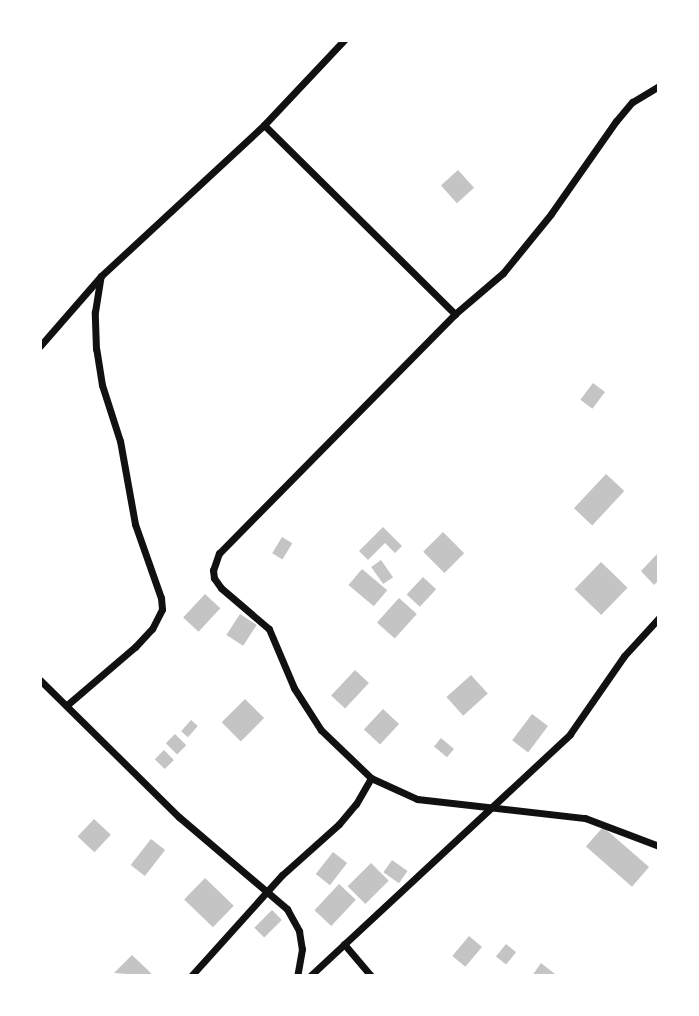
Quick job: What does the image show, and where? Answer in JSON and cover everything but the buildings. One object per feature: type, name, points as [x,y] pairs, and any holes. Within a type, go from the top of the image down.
[{"type":"street","points":[[40,346],[101,276],[264,125],[344,40]]},
{"type":"street","points":[[659,86],[632,102],[551,214],[503,273],[454,314],[219,553],[214,564],[214,579],[221,588],[269,629],[294,688],[321,730],[371,778],[417,799],[585,818],[659,846]]},
{"type":"street","points":[[264,125],[454,314]]},
{"type":"street","points":[[67,705],[135,647],[152,629],[162,609],[162,597],[135,524],[120,441],[102,385],[96,349],[95,312],[101,276]]},
{"type":"street","points":[[310,976],[570,734],[624,656],[659,618]]},
{"type":"street","points":[[40,680],[179,817],[286,909],[299,931],[302,949],[297,976]]},
{"type":"street","points":[[191,976],[267,891],[339,824],[356,804],[371,778]]},
{"type":"street","points":[[344,944],[371,976]]}]
